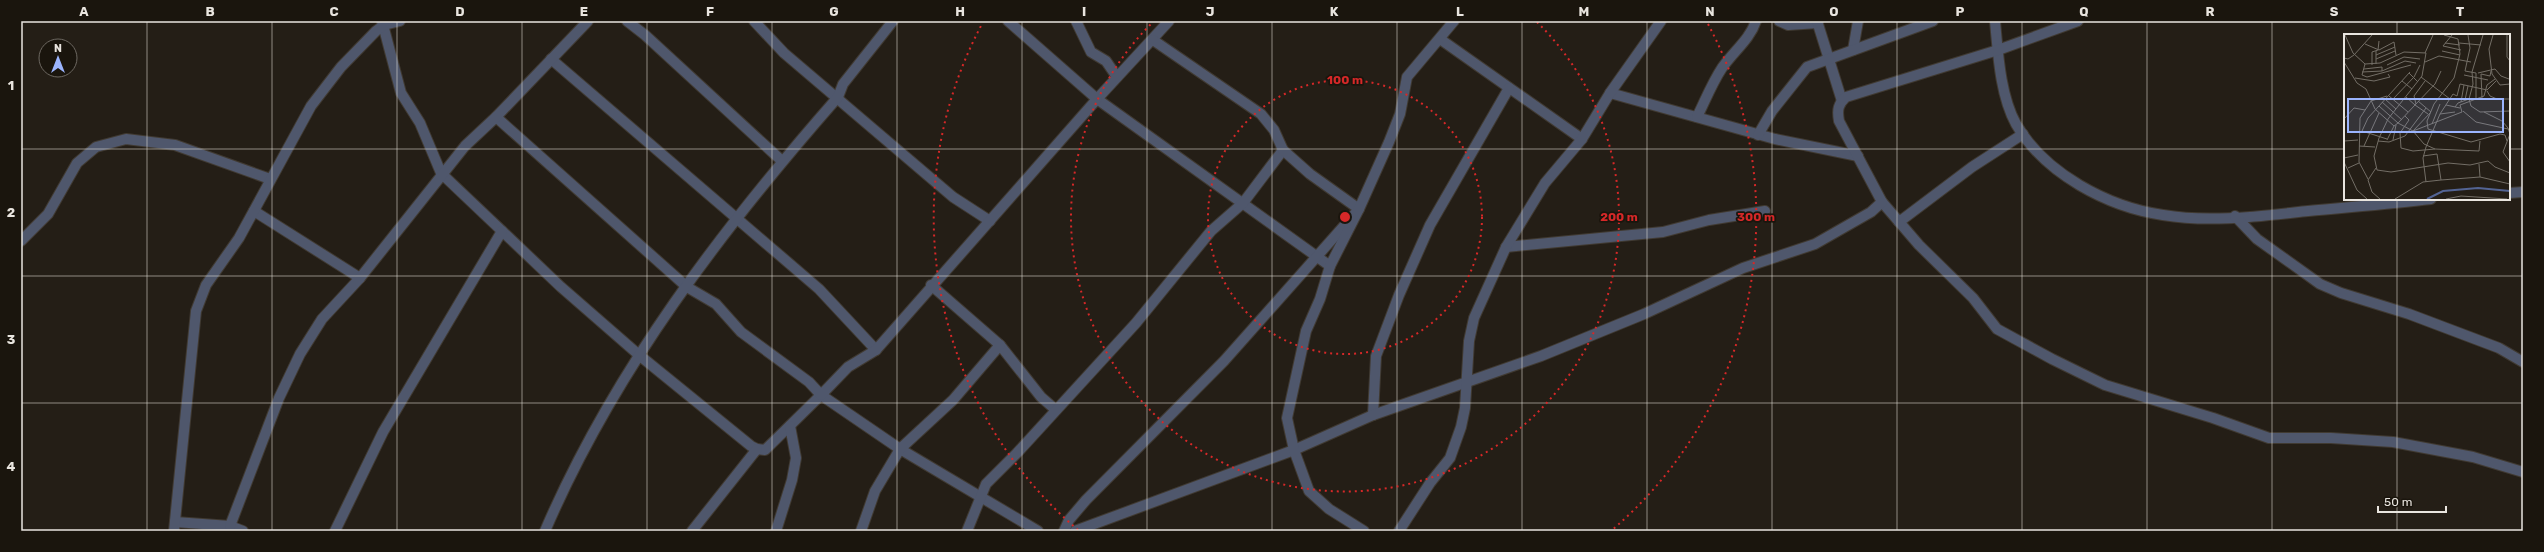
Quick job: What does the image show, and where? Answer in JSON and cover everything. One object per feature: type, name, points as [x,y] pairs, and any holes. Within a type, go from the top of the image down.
[{"type":"street","points":[[243,531],[230,526],[175,527],[196,310],[206,285],[222,263],[254,211],[310,106],[341,67],[383,23],[400,21]]},
{"type":"street","points":[[230,526],[266,429],[300,354],[322,319],[360,278],[441,173],[469,142],[496,118],[588,21]]},
{"type":"street","points":[[627,21],[782,161]]},
{"type":"street","points":[[754,21],[784,53],[838,97],[953,196],[990,221]]},
{"type":"street","points":[[545,531],[578,462],[639,355],[736,216],[838,97],[843,84],[892,21]]},
{"type":"street","points":[[1008,21],[1097,98],[1330,266]]},
{"type":"street","points":[[1076,21],[1091,52],[1106,61],[1117,77]]},
{"type":"street","points":[[383,23],[401,93],[420,123],[441,173],[502,231],[639,355],[757,449],[769,448],[848,367],[876,350],[931,285],[990,221],[1097,98],[1170,21]]},
{"type":"street","points":[[1364,531],[1329,509],[1309,491],[1294,450],[1287,418],[1306,331],[1320,300],[1330,266],[1359,209],[1400,114],[1407,77],[1454,21]]},
{"type":"street","points":[[1399,531],[1430,483],[1450,458],[1461,427],[1467,382],[1469,340],[1474,318],[1506,247],[1545,183],[1582,139],[1610,93],[1661,21]]},
{"type":"street","points":[[1697,117],[1721,70],[1736,48],[1752,34],[1756,21]]},
{"type":"street","points":[[1779,21],[1788,25],[1817,22],[1829,58],[1834,81],[1842,101]]},
{"type":"street","points":[[1853,50],[1858,21]]},
{"type":"street","points":[[1758,135],[1772,111],[1807,67],[1931,21]]},
{"type":"street","points":[[1995,21],[2004,88],[2016,123],[2030,144],[2067,177],[2114,201],[2139,210],[2164,216],[2235,216],[2419,200]]},
{"type":"street","points":[[2078,21],[1998,50],[1846,97],[1842,101],[1838,113],[1839,121],[1882,202],[1973,298],[1997,329],[2052,359],[2105,385],[2214,418],[2269,438],[2331,438],[2393,442],[2473,457],[2523,472]]},
{"type":"street","points":[[1440,39],[1582,139]]},
{"type":"street","points":[[1153,40],[1261,114],[1274,130],[1283,150],[1310,174],[1359,209]]},
{"type":"street","points":[[551,60],[820,289],[876,350]]},
{"type":"street","points":[[1373,415],[1376,356],[1399,295],[1430,225],[1509,88]]},
{"type":"street","points":[[1610,93],[1758,135],[1858,156]]},
{"type":"street","points":[[496,118],[687,287],[716,304],[741,332],[809,382],[821,395],[900,449],[981,495],[1038,531]]},
{"type":"street","points":[[1900,222],[1972,167],[2024,134]]},
{"type":"street","points":[[21,241],[48,214],[77,164],[96,147],[126,139],[175,145],[270,179]]},
{"type":"street","points":[[967,531],[986,484],[1136,323],[1211,231],[1243,203],[1283,150]]},
{"type":"street","points":[[2510,193],[2523,192]]},
{"type":"street","points":[[1075,531],[1294,450],[1373,415],[1542,356],[1644,314],[1744,268],[1815,244],[1871,212],[1882,202]]},
{"type":"street","points":[[1064,531],[1069,520],[1086,500],[1224,361],[1359,209]]},
{"type":"street","points":[[254,211],[360,278]]},
{"type":"street","points":[[1506,247],[1663,232],[1698,222],[1765,211]]},
{"type":"street","points":[[2235,216],[2257,239],[2320,284],[2340,293],[2409,314],[2499,348],[2523,362]]},
{"type":"street","points":[[335,531],[383,432],[502,231]]},
{"type":"street","points":[[931,285],[1000,345],[1041,397],[1056,410]]},
{"type":"street","points":[[861,531],[875,491],[900,449],[953,400],[1000,345]]},
{"type":"street","points":[[776,531],[792,480],[796,458],[790,426]]},
{"type":"street","points":[[692,531],[757,449]]}]
